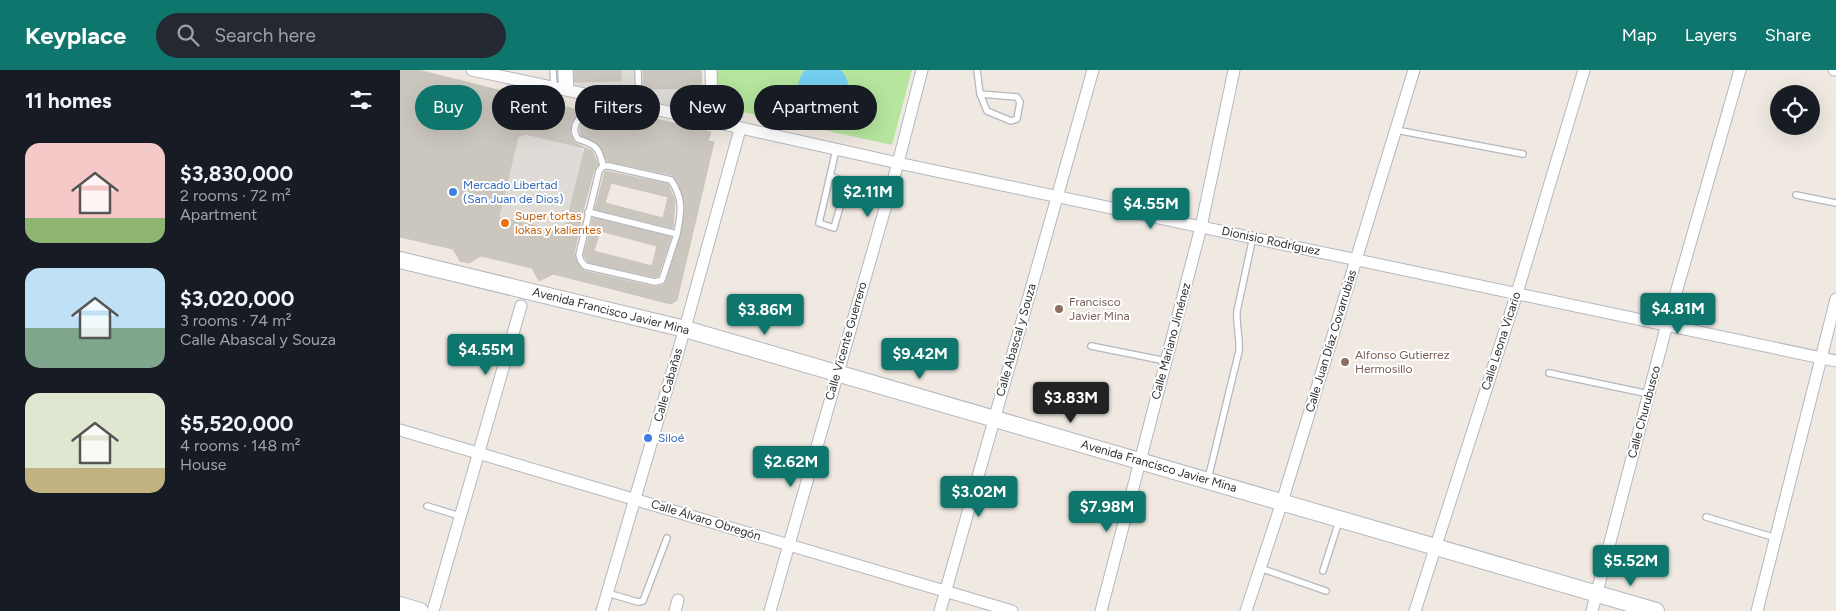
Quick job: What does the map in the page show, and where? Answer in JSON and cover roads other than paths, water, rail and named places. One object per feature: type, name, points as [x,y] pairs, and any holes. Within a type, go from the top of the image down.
[{"type":"main road","name":"Avenida Francisco Javier Mina","points":[[400,260],[685,329],[1656,611]]},
{"type":"main road","points":[[400,605],[420,611]]},
{"type":"street","name":"Dionisio Rodríguez","points":[[472,70],[543,85]]},
{"type":"street","points":[[563,85],[568,70]]},
{"type":"street","points":[[711,70],[711,85]]},
{"type":"street","name":"Calle Vicente Guerrero","points":[[770,611],[898,164],[922,70]]},
{"type":"street","name":"Calle Abascal y Souza","points":[[940,611],[1093,70]]},
{"type":"street","name":"Calle Mariano Jiménez","points":[[1101,611],[1201,226],[1234,70]]},
{"type":"street","name":"Calle Juan Díaz Covarrubias","points":[[1246,611],[1282,502],[1414,70]]},
{"type":"street","name":"Calle Leona Vicario","points":[[1415,611],[1434,546],[1517,293],[1584,70]]},
{"type":"street","name":"Calle Churubusco","points":[[1592,611],[1667,324],[1740,70]]},
{"type":"street","name":"Calle Cabañas","points":[[602,611],[685,329],[740,130]]},
{"type":"street","name":"Dionisio Rodríguez","points":[[744,130],[1836,361]]},
{"type":"street","points":[[1758,611],[1836,299]]},
{"type":"street","points":[[433,611],[521,306]]},
{"type":"street","name":"Calle Álvaro Obregón","points":[[400,430],[1012,611]]},
{"type":"lane","points":[[553,70],[560,85]]},
{"type":"lane","points":[[562,70],[562,85]]},
{"type":"lane","points":[[638,70],[638,85]]},
{"type":"lane","points":[[977,70],[980,94],[989,113],[1012,121],[1017,119],[1020,102],[1018,97],[980,94]]},
{"type":"lane","points":[[576,130],[578,139],[594,144],[598,150],[602,166],[588,212],[579,255],[580,261],[585,266],[655,282],[662,280],[677,234],[682,209],[680,196],[671,180],[602,166]]},
{"type":"lane","points":[[1396,130],[1522,154]]},
{"type":"lane","points":[[830,176],[846,182],[834,228],[819,223],[836,150]]},
{"type":"lane","points":[[1796,196],[1836,203]]},
{"type":"lane","points":[[588,212],[677,234]]},
{"type":"lane","points":[[1207,481],[1239,351],[1240,339],[1236,322],[1237,311],[1253,238]]},
{"type":"lane","points":[[1091,346],[1166,361]]},
{"type":"lane","points":[[1549,373],[1649,394]]},
{"type":"lane","points":[[427,506],[460,516]]},
{"type":"lane","points":[[1706,517],[1776,538]]},
{"type":"lane","points":[[1322,571],[1340,519]]},
{"type":"lane","points":[[607,593],[638,602],[643,601],[667,538]]},
{"type":"lane","points":[[1260,568],[1326,591]]},
{"type":"water","points":[[805,70],[841,70],[848,85],[798,85]]},
{"type":"place","name":"Mercado Libertad (San Juan de Dios)","points":[[453,192]]},
{"type":"place","name":"Super tortas lokas y kalientes","points":[[505,223]]},
{"type":"place","name":"Francisco Javier Mina","points":[[1059,309]]},
{"type":"place","name":"Alfonso Gutierrez Hermosillo","points":[[1345,362]]},
{"type":"place","name":"Siloé","points":[[648,438]]}]
